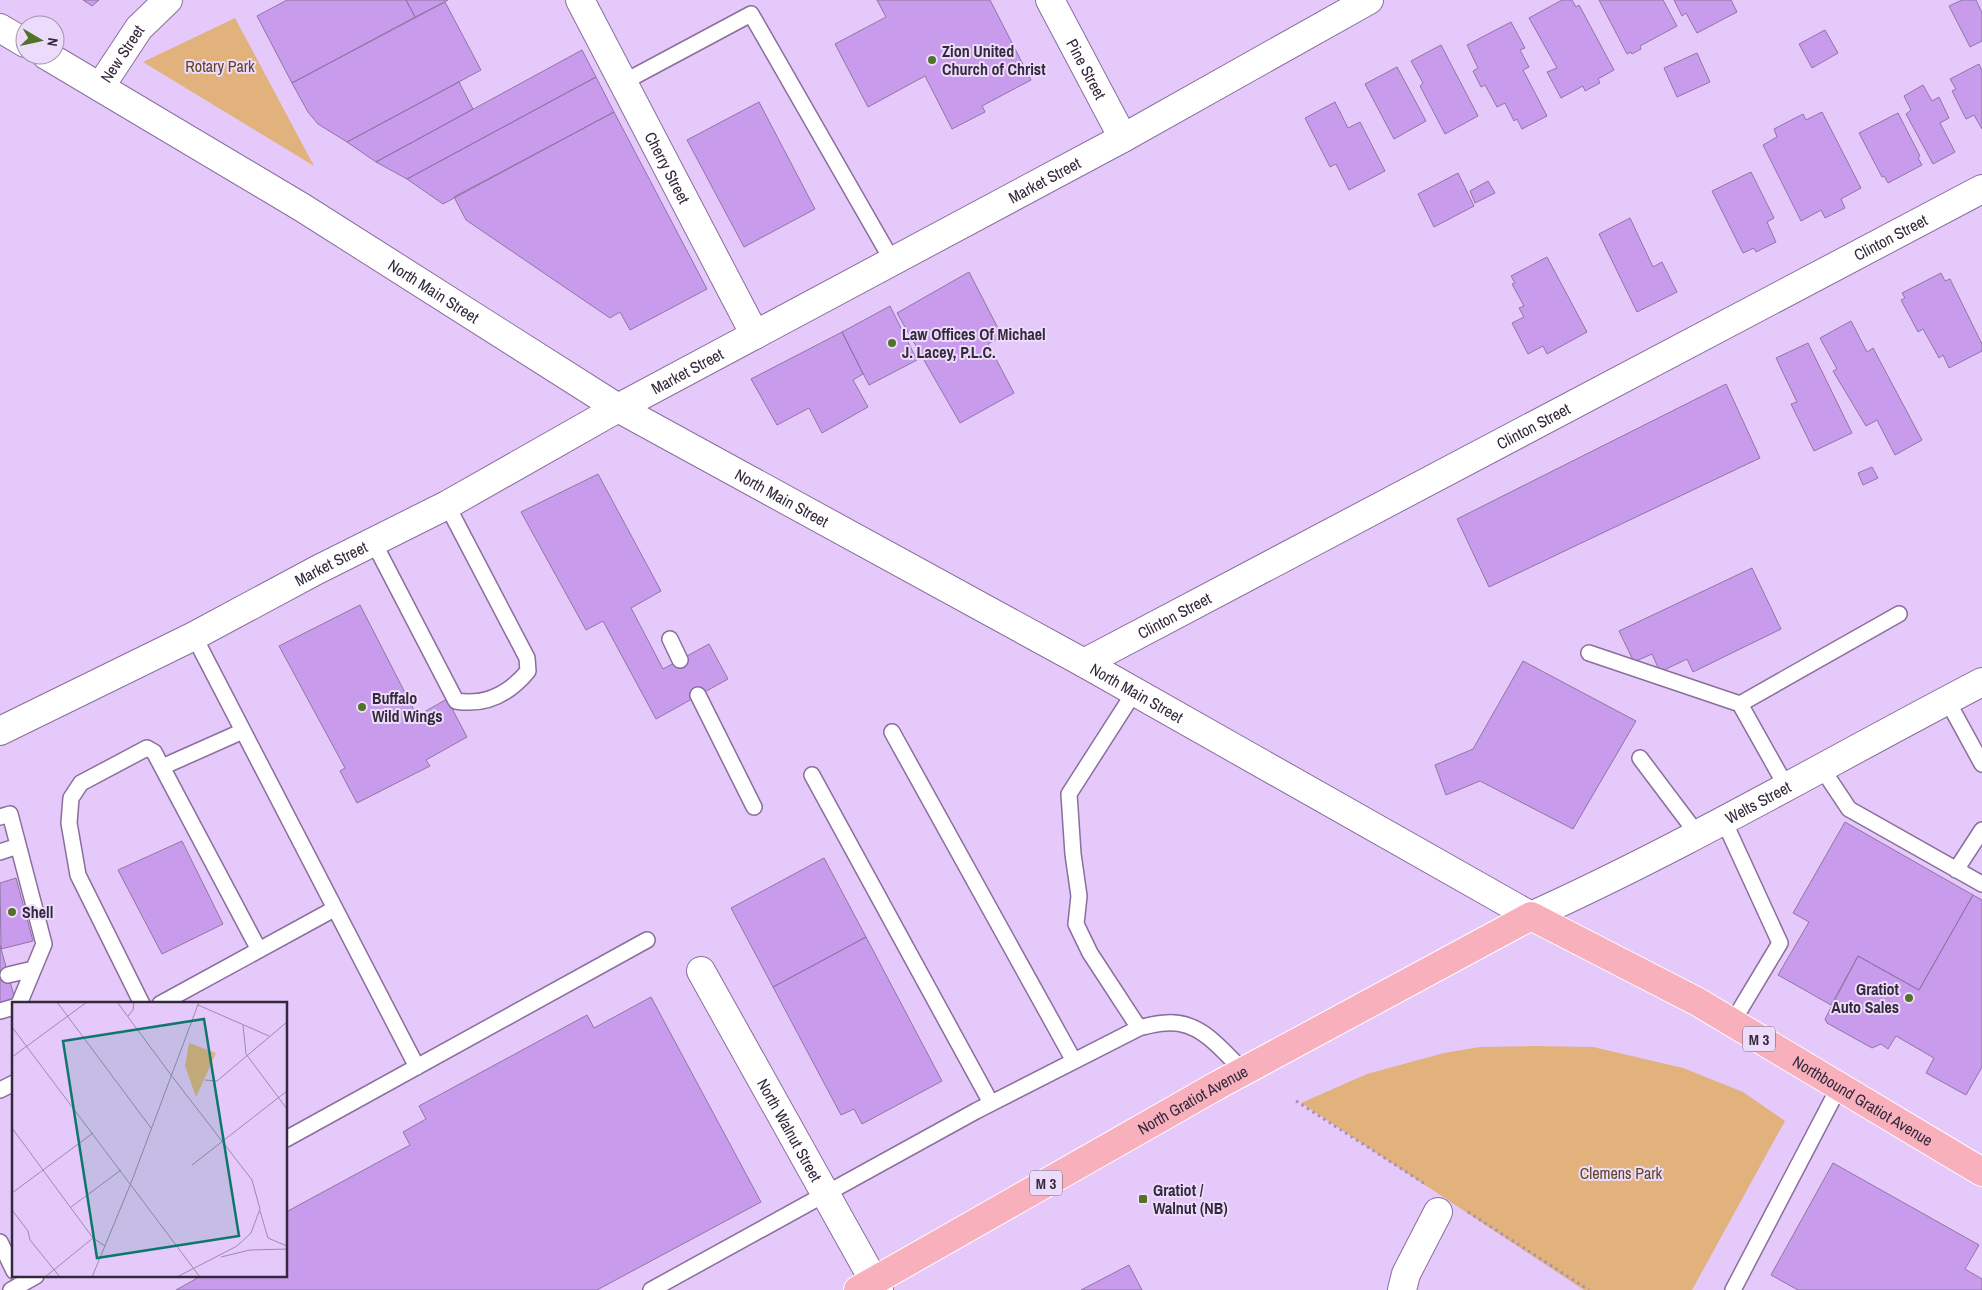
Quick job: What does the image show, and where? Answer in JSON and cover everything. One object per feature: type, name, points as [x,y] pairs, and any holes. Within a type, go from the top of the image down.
[{"type":"main road","name":"Northbound Gratiot Avenue","points":[[1531,916],[1698,1002],[1982,1172]]},
{"type":"main road","name":"North Gratiot Avenue","points":[[870,1287],[1243,1071],[1531,916]]},
{"type":"street","name":"New Street","points":[[100,87],[138,28],[168,0]]},
{"type":"street","name":"Cherry Street","points":[[580,0],[755,336]]},
{"type":"street","name":"Pine Street","points":[[1050,0],[1123,138]]},
{"type":"street","name":"Market Street","points":[[0,731],[194,636],[373,541],[446,505],[618,408],[1123,138],[1369,0]]},
{"type":"street","points":[[0,28],[15,37]]},
{"type":"street","name":"North Main Street","points":[[63,65],[303,208],[618,408],[1135,691],[1531,916]]},
{"type":"street","name":"Clinton Street","points":[[1084,663],[1982,189]]},
{"type":"street","name":"Welts Street","points":[[1531,916],[1619,876],[1982,682]]},
{"type":"street","name":"North Walnut Street","points":[[701,971],[826,1194],[870,1287]]},
{"type":"street","points":[[1402,1290],[1406,1274],[1438,1212]]},
{"type":"lane","points":[[622,83],[751,14],[893,262]]},
{"type":"lane","points":[[373,541],[456,701],[472,704],[501,696],[516,686],[528,671],[527,658],[446,505]]},
{"type":"lane","points":[[1740,704],[1899,614]]},
{"type":"lane","points":[[194,636],[417,1067]]},
{"type":"lane","points":[[670,639],[680,660]]},
{"type":"lane","points":[[1589,653],[1740,704],[1786,786]]},
{"type":"lane","points":[[1135,691],[1069,794],[1073,854],[1079,896],[1076,924],[1090,952],[1139,1028]]},
{"type":"lane","points":[[698,696],[754,807]]},
{"type":"lane","points":[[1947,700],[1982,764]]},
{"type":"lane","points":[[162,767],[243,730]]},
{"type":"lane","points":[[892,732],[1074,1061]]},
{"type":"lane","points":[[141,1002],[78,875],[69,823],[71,798],[81,783],[147,748],[154,752],[259,950]]},
{"type":"lane","points":[[1640,758],[1698,835]]},
{"type":"lane","points":[[1822,767],[1849,809],[1982,884]]},
{"type":"lane","points":[[812,775],[991,1103]]},
{"type":"lane","points":[[0,817],[10,814],[44,944],[19,1002]]},
{"type":"lane","points":[[1724,821],[1780,943],[1732,1023]]},
{"type":"lane","points":[[1956,870],[1982,830]]},
{"type":"lane","points":[[0,852],[18,846]]},
{"type":"lane","points":[[164,1002],[334,909]]},
{"type":"lane","points":[[288,1138],[647,940]]},
{"type":"lane","points":[[8,975],[33,969]]},
{"type":"lane","points":[[651,1290],[991,1103],[1139,1028],[1166,1022],[1189,1026],[1202,1031],[1243,1071]]},
{"type":"lane","points":[[0,1090],[12,1084]]},
{"type":"lane","points":[[1733,1290],[1839,1087]]},
{"type":"lane","points":[[0,1242],[12,1267]]},
{"type":"lane","points":[[18,1285],[32,1278]]},
{"type":"green space","name":"Rotary Park","points":[[235,18],[314,166],[143,62]]},
{"type":"green space","name":"Clemens Park","points":[[1480,1047],[1593,1047],[1683,1068],[1743,1092],[1785,1121],[1692,1290],[1584,1290],[1301,1103],[1367,1074],[1444,1053]]},
{"type":"building","points":[[83,0],[99,0],[92,6]]},
{"type":"building","points":[[287,0],[406,0],[415,17],[292,83],[257,16]]},
{"type":"building","points":[[406,0],[448,0],[415,17]]},
{"type":"building","name":"Zion United Church of Christ","points":[[877,0],[990,0],[1031,80],[982,106],[985,112],[952,129],[925,76],[868,107],[835,44],[886,17]]},
{"type":"building","points":[[1562,0],[1572,0],[1576,7],[1579,5],[1614,70],[1598,79],[1600,83],[1585,91],[1583,86],[1561,98],[1547,72],[1557,68],[1529,18]]},
{"type":"building","points":[[1599,0],[1663,0],[1677,26],[1640,46],[1641,49],[1632,54],[1631,52],[1627,54]]},
{"type":"building","points":[[1674,0],[1731,0],[1737,12],[1697,33],[1686,13],[1682,16]]},
{"type":"building","points":[[1962,0],[1976,0],[1982,13],[1982,41],[1970,47],[1949,6]]},
{"type":"building","points":[[445,2],[481,70],[347,142],[318,124],[308,112],[292,83]]},
{"type":"building","points":[[1511,22],[1525,48],[1520,50],[1529,67],[1523,70],[1547,116],[1522,129],[1517,119],[1514,121],[1505,103],[1497,107],[1485,85],[1481,87],[1473,71],[1478,68],[1467,45]]},
{"type":"building","points":[[1825,30],[1838,53],[1812,68],[1799,44]]},
{"type":"building","points":[[1441,45],[1478,116],[1445,134],[1420,86],[1423,83],[1411,61]]},
{"type":"building","points":[[582,50],[596,77],[407,179],[376,162]]},
{"type":"building","points":[[1697,53],[1710,82],[1677,97],[1664,68]]},
{"type":"building","points":[[1979,64],[1982,71],[1982,129],[1974,115],[1966,119],[1952,91],[1956,89],[1950,79]]},
{"type":"building","points":[[1397,67],[1426,121],[1394,139],[1365,84]]},
{"type":"building","points":[[596,77],[614,112],[443,204],[407,179]]},
{"type":"building","points":[[459,82],[473,109],[376,162],[347,142]]},
{"type":"building","points":[[1923,85],[1932,101],[1939,97],[1949,118],[1940,123],[1955,152],[1933,164],[1906,114],[1911,110],[1904,96]]},
{"type":"building","points":[[759,102],[815,209],[744,247],[687,140]]},
{"type":"building","points":[[1335,102],[1348,128],[1360,122],[1385,171],[1349,190],[1336,164],[1330,167],[1305,118]]},
{"type":"building","points":[[614,112],[707,289],[630,330],[620,312],[610,318],[466,220],[454,197]]},
{"type":"building","points":[[1822,112],[1861,188],[1841,199],[1845,208],[1825,218],[1821,210],[1801,221],[1763,145],[1777,137],[1774,129],[1803,114],[1806,120]]},
{"type":"building","points":[[1898,113],[1920,156],[1918,158],[1922,165],[1888,183],[1884,176],[1882,177],[1859,133]]},
{"type":"building","points":[[1751,172],[1774,218],[1767,222],[1776,242],[1756,252],[1754,248],[1743,253],[1712,191]]},
{"type":"building","points":[[1458,173],[1474,206],[1434,227],[1418,194]]},
{"type":"building","points":[[1488,181],[1495,193],[1475,203],[1470,191]]},
{"type":"building","points":[[1630,218],[1653,267],[1662,262],[1677,292],[1637,312],[1599,234]]},
{"type":"building","points":[[1547,257],[1587,332],[1547,354],[1543,346],[1528,354],[1512,323],[1524,317],[1519,308],[1524,306],[1512,284],[1515,283],[1511,276]]},
{"type":"building","points":[[969,272],[1002,336],[988,344],[1014,393],[960,423],[897,313]]},
{"type":"building","points":[[1941,273],[1945,281],[1950,279],[1982,344],[1982,351],[1949,368],[1943,355],[1939,358],[1923,329],[1918,332],[1901,300],[1905,298],[1902,293]]},
{"type":"building","points":[[890,306],[917,360],[869,385],[842,332]]},
{"type":"building","points":[[1851,321],[1867,352],[1873,348],[1922,440],[1895,455],[1877,420],[1866,426],[1833,371],[1837,369],[1820,338]]},
{"type":"building","points":[[842,332],[863,374],[853,380],[868,407],[822,433],[809,408],[777,425],[751,379]]},
{"type":"building","points":[[1808,343],[1852,433],[1814,451],[1791,404],[1797,402],[1776,358]]},
{"type":"building","points":[[1726,384],[1760,458],[1489,587],[1457,519]]},
{"type":"building","points":[[1872,467],[1878,478],[1863,485],[1858,473]]},
{"type":"building","points":[[598,474],[661,591],[631,608],[663,669],[709,644],[728,679],[656,719],[603,621],[586,630],[521,512]]},
{"type":"building","points":[[1752,568],[1781,629],[1693,672],[1687,659],[1660,672],[1652,654],[1634,662],[1619,631]]},
{"type":"building","name":"Buffalo Wild Wings","points":[[360,605],[417,716],[447,699],[467,737],[426,760],[430,766],[357,803],[340,771],[345,768],[279,646]]},
{"type":"building","points":[[1523,661],[1636,721],[1573,829],[1480,781],[1446,795],[1435,765],[1473,749]]},
{"type":"building","points":[[1845,822],[1973,895],[1919,990],[1858,956],[1831,1005],[1778,975],[1809,922],[1793,913]]},
{"type":"building","points":[[182,841],[223,924],[162,954],[118,870]]},
{"type":"building","points":[[824,858],[866,937],[773,987],[731,908]]},
{"type":"building","name":"Shell","points":[[16,878],[33,941],[1,949],[0,883]]},
{"type":"building","name":"Gratiot Auto Sales","points":[[1973,895],[1982,900],[1982,1067],[1966,1095],[1926,1073],[1934,1058],[1896,1036],[1888,1049],[1881,1044],[1872,1048],[1827,1023],[1825,1019],[1858,956],[1919,990]]},
{"type":"building","points":[[866,937],[942,1081],[862,1124],[854,1109],[841,1115],[773,987]]},
{"type":"building","points":[[0,945],[16,1002],[0,1007]]},
{"type":"building","points":[[651,997],[761,1202],[597,1290],[176,1290],[197,1278],[288,1278],[288,1211],[410,1145],[403,1132],[426,1119],[419,1106],[587,1015],[594,1028]]},
{"type":"building","points":[[1833,1163],[1979,1245],[1965,1269],[1982,1279],[1982,1290],[1798,1290],[1771,1275]]},
{"type":"building","points":[[1129,1265],[1142,1290],[1081,1290]]},
{"type":"place","name":"Zion United Church of Christ","points":[[932,60]]},
{"type":"place","name":"Law Offices Of Michael J. Lacey, P.L.C.","points":[[892,343]]},
{"type":"place","name":"Buffalo Wild Wings","points":[[362,707]]},
{"type":"place","name":"Shell","points":[[12,912]]},
{"type":"place","name":"Gratiot Auto Sales","points":[[1909,998]]},
{"type":"place","name":"Gratiot / Walnut (NB)","points":[[1143,1199]]}]
